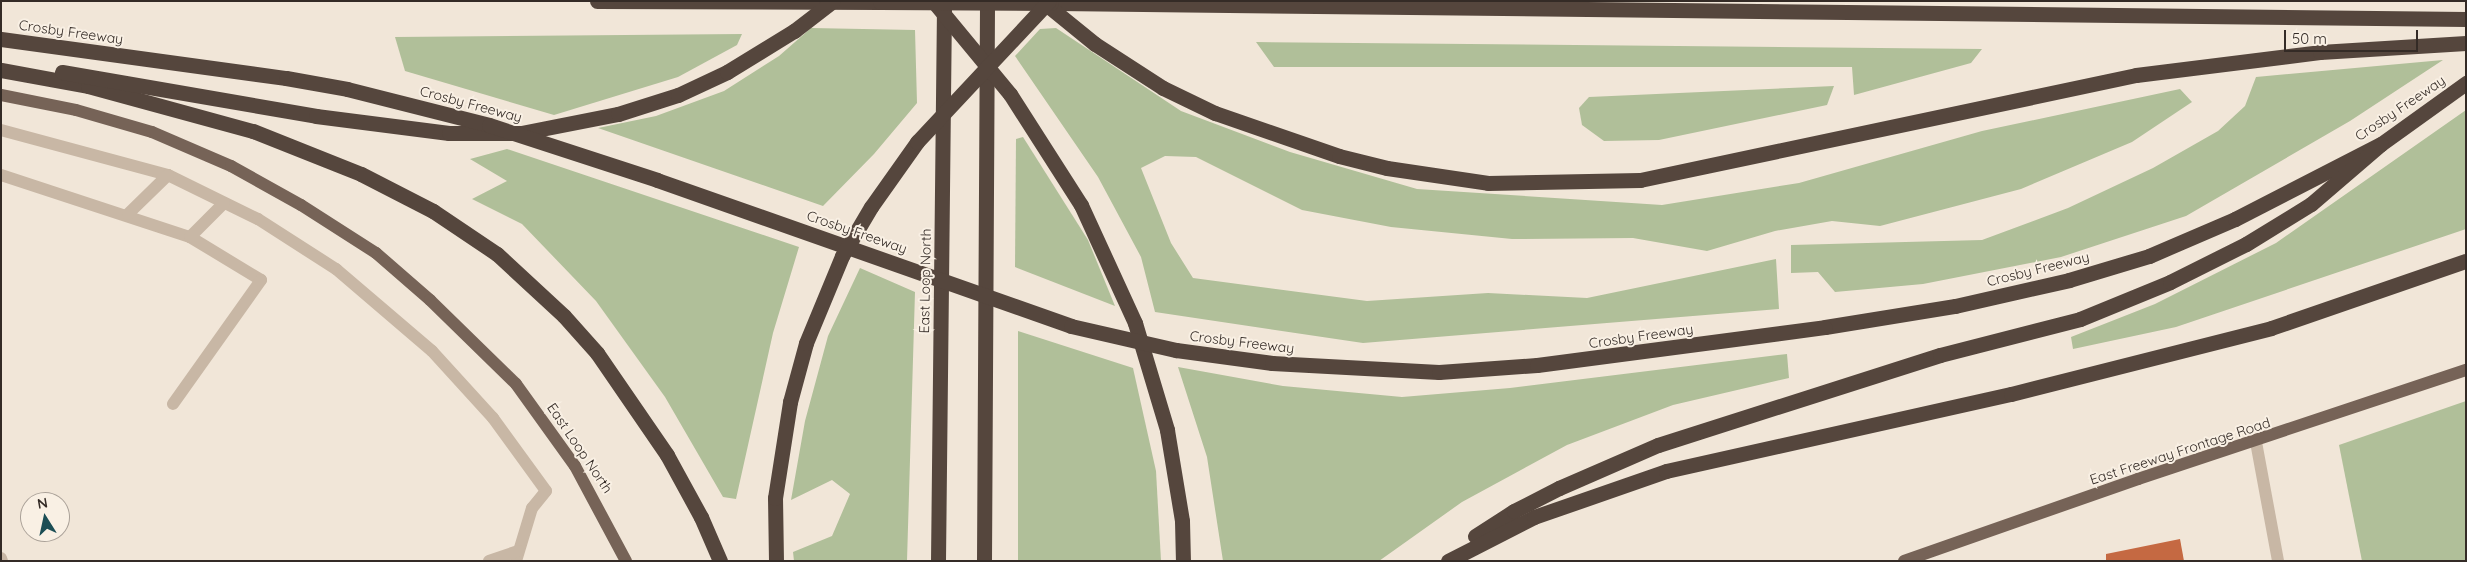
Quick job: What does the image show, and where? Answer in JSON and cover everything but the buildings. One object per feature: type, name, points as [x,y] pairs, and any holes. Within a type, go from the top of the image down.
[{"type":"highway","points":[[597,1],[1049,2],[2466,19]]},
{"type":"highway","points":[[1,66],[88,75],[376,125],[449,133],[521,133],[618,114],[678,95],[727,72],[794,31],[833,1]]},
{"type":"highway","points":[[932,1],[1010,94],[1081,205],[1135,323],[1167,430],[1182,522],[1183,561]]},
{"type":"highway","name":"East Loop North","points":[[938,561],[944,1]]},
{"type":"highway","points":[[984,561],[987,1]]},
{"type":"highway","points":[[1049,2],[1075,30],[1163,88],[1215,113],[1339,156],[1388,168],[1488,183],[1640,180],[2136,74],[2320,52],[2466,43]]},
{"type":"highway","points":[[776,561],[775,498],[790,402],[806,343],[842,256],[871,207],[917,142],[1049,2]]},
{"type":"highway","name":"Crosby Freeway","points":[[1,39],[286,78],[347,89],[506,130],[1072,326],[1176,350],[1272,363],[1439,372],[1537,365],[1825,327],[1956,306],[2069,280],[2149,256],[2303,186],[2381,144],[2466,83]]},
{"type":"highway","points":[[1,70],[88,86],[253,131],[361,174],[433,210],[497,254],[564,316],[597,353],[667,455],[701,516],[720,561]]},
{"type":"highway","points":[[1439,561],[1514,511],[1658,445],[1940,355],[2080,319],[2170,282],[2246,244],[2311,204],[2381,144]]},
{"type":"highway","points":[[1448,561],[1534,517],[1666,471],[1993,398],[2271,328],[2466,260]]},
{"type":"main road","name":"East Loop North","points":[[1,95],[76,110],[152,132],[231,166],[301,205],[376,253],[430,300],[516,384],[575,466],[626,561]]},
{"type":"main road","name":"East Freeway Frontage Road","points":[[1904,561],[2138,479],[2256,442],[2466,370]]},
{"type":"lane","points":[[1,130],[168,175],[258,219],[336,269],[432,351],[493,418],[546,491],[532,508],[517,556],[489,561]]},
{"type":"lane","points":[[1,175],[128,214],[190,236],[261,280],[173,404]]},
{"type":"lane","points":[[128,214],[168,175]]},
{"type":"lane","points":[[190,236],[224,203]]},
{"type":"lane","points":[[2256,442],[2278,561]]},
{"type":"green space","points":[[811,28],[915,30],[917,103],[874,154],[823,206],[598,128],[656,116],[724,91],[779,56]]},
{"type":"green space","points":[[1056,28],[1181,111],[1290,152],[1417,189],[1662,205],[1799,183],[1982,131],[2180,89],[2192,102],[2132,142],[2021,189],[1880,226],[1832,221],[1775,231],[1707,251],[1633,238],[1512,239],[1391,227],[1302,210],[1196,157],[1165,156],[1141,168],[1171,243],[1193,278],[1367,301],[1488,293],[1587,298],[1776,259],[1779,309],[1363,343],[1155,312],[1141,257],[1098,177],[1015,56],[1040,29]]},
{"type":"green space","points":[[742,34],[737,45],[678,77],[554,115],[405,71],[395,37]]},
{"type":"green space","points":[[1256,42],[1982,49],[1971,63],[1854,95],[1852,67],[1274,67]]},
{"type":"green space","points":[[2443,60],[2350,121],[2186,216],[2061,257],[1923,284],[1835,292],[1818,272],[1791,273],[1791,245],[1982,240],[2068,208],[2153,168],[2218,131],[2245,106],[2256,77]]},
{"type":"green space","points":[[1834,86],[1827,105],[1659,140],[1604,141],[1582,125],[1579,108],[1589,97]]},
{"type":"green space","points":[[2466,110],[2466,229],[2176,327],[2073,349],[2071,337],[2155,304],[2276,243]]},
{"type":"green space","points":[[1023,137],[1088,240],[1115,306],[1015,267],[1016,139]]},
{"type":"green space","points":[[507,149],[799,247],[773,333],[736,499],[723,497],[665,397],[596,301],[522,224],[472,199],[507,181],[470,159]]},
{"type":"green space","points":[[860,268],[915,292],[907,561],[794,561],[793,552],[832,536],[850,494],[832,480],[791,500],[805,421],[828,336]]},
{"type":"green space","points":[[1018,331],[1133,368],[1156,471],[1161,561],[1018,561]]},
{"type":"green space","points":[[1787,354],[1789,378],[1673,405],[1567,445],[1462,502],[1379,561],[1223,561],[1207,457],[1178,367],[1283,386],[1402,397],[1510,388]]},
{"type":"green space","points":[[2466,401],[2466,561],[2362,561],[2339,445]]}]
